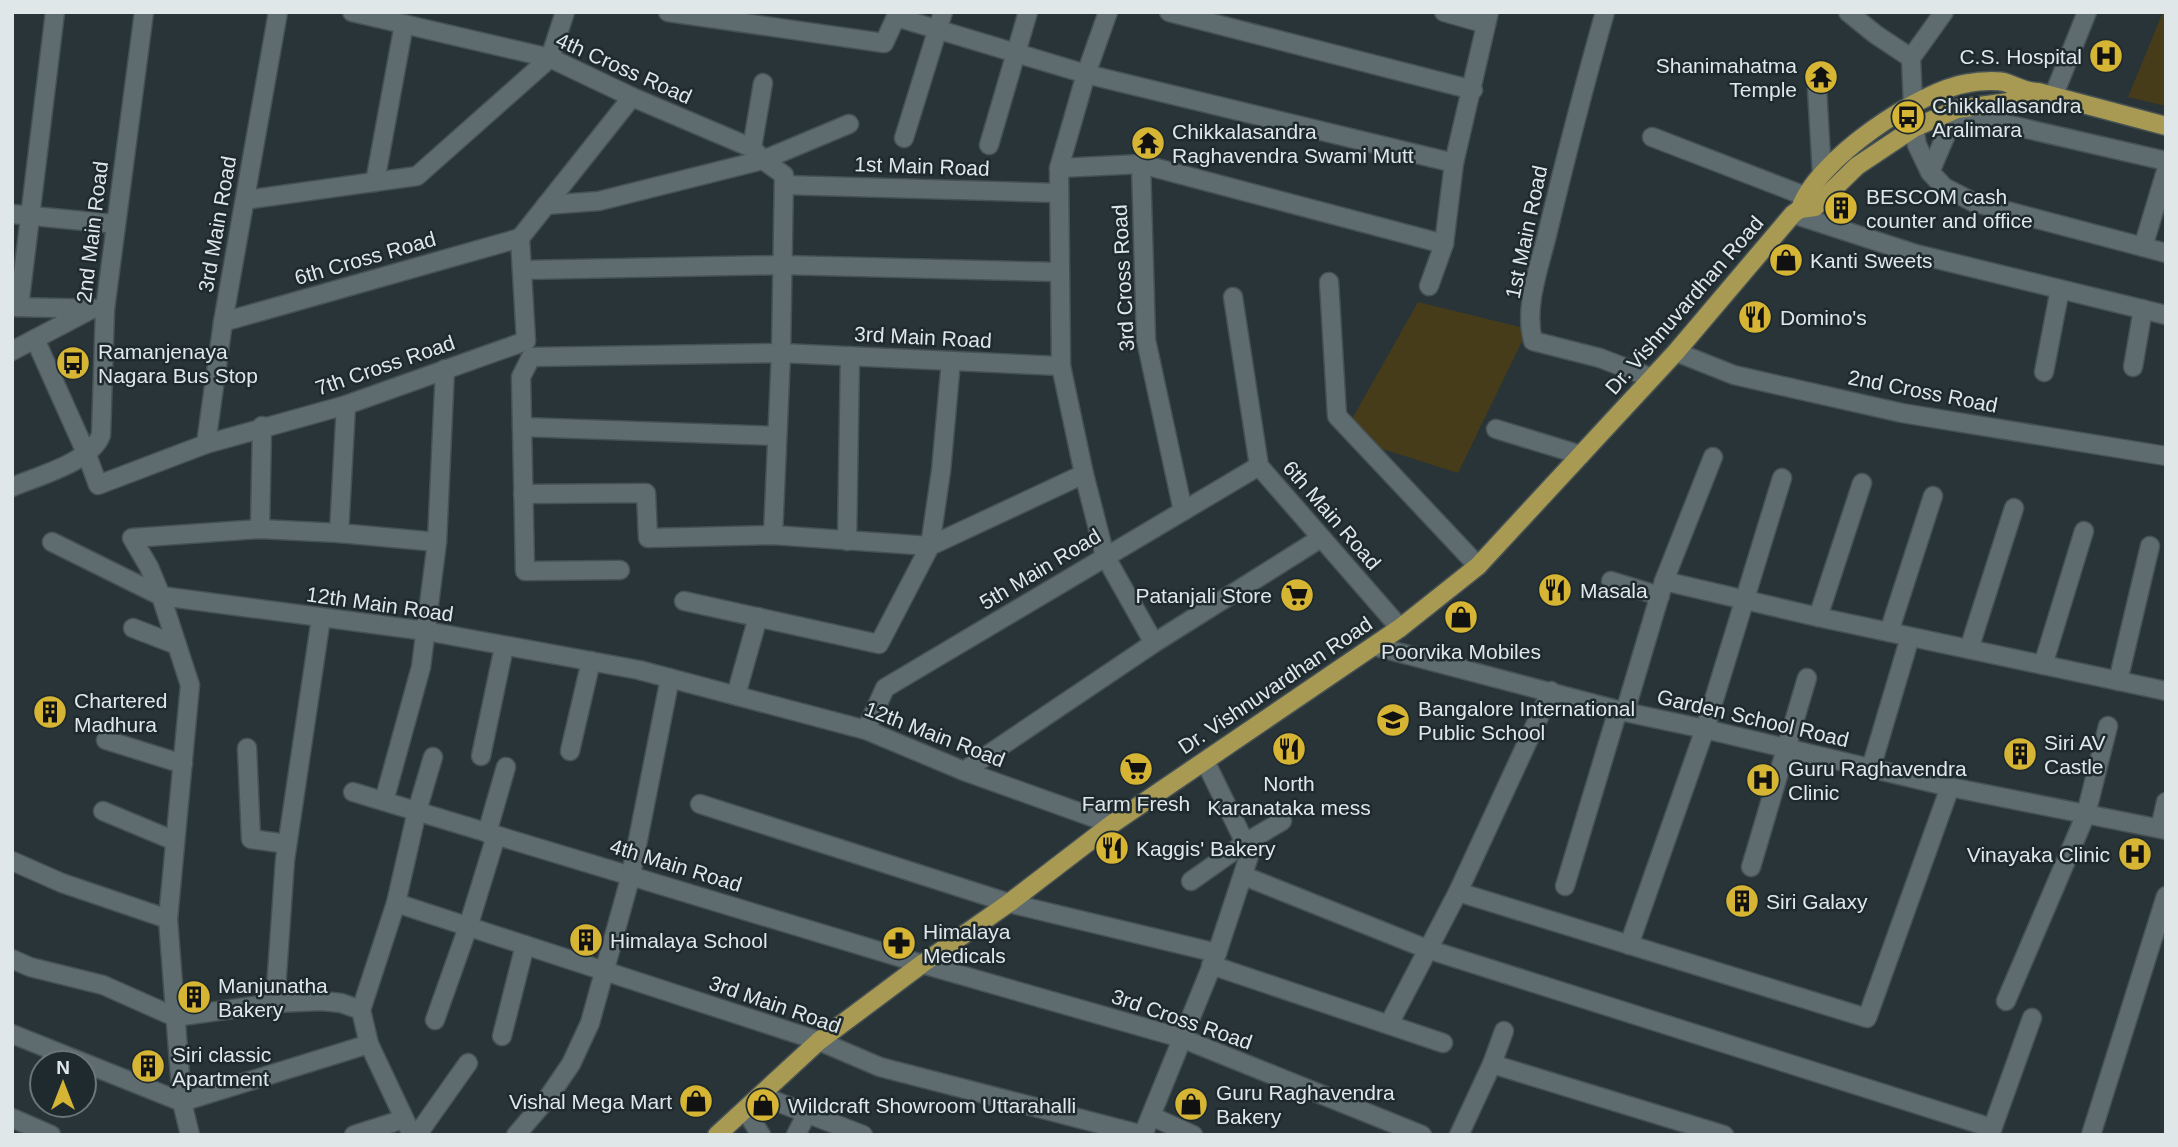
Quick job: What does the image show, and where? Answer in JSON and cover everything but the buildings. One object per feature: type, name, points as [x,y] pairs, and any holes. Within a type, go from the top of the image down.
[{"type":"main road","name":"Dr. Vishnuvardhan Road","points":[[717,1135],[819,1041],[1009,903],[1112,824],[1400,628],[1478,566],[1676,352],[1799,206],[1822,174],[1852,147],[1914,102],[1969,82],[2006,82],[2025,92],[2038,92],[2166,125]]},
{"type":"main road","name":"Dr. Vishnuvardhan Road","points":[[1799,206],[1815,207],[1857,166],[1914,128],[1957,109],[2009,102],[2025,92]]},
{"type":"street","points":[[55,12],[21,215],[16,307],[99,309]]},
{"type":"street","name":"2nd Main Road","points":[[87,455],[101,435],[99,309],[115,224],[144,12]]},
{"type":"street","name":"3rd Main Road","points":[[206,444],[223,322],[278,12]]},
{"type":"street","name":"4th Cross Road","points":[[352,12],[550,58],[758,154],[784,180]]},
{"type":"street","points":[[244,200],[417,176],[550,58],[565,12]]},
{"type":"street","points":[[668,12],[884,43],[896,17],[1086,74],[1454,163]]},
{"type":"street","points":[[904,138],[943,12]]},
{"type":"street","points":[[989,145],[1028,12]]},
{"type":"street","points":[[1108,12],[1086,74],[1059,168],[1062,366],[1084,474],[1105,556],[1154,643]]},
{"type":"street","points":[[1170,12],[1473,90]]},
{"type":"street","points":[[1429,286],[1444,244],[1454,163],[1488,18],[1444,12]]},
{"type":"street","name":"1st Main Road","points":[[1605,12],[1570,136],[1533,297],[1531,332],[1533,341],[1600,358],[1652,378]]},
{"type":"street","points":[[1848,12],[1911,58]]},
{"type":"street","points":[[1944,12],[1911,58],[1914,128],[1917,145],[1930,172],[1944,187],[1973,202],[2166,253]]},
{"type":"street","points":[[2053,97],[2087,12]]},
{"type":"street","points":[[375,182],[404,24]]},
{"type":"street","points":[[758,154],[763,83]]},
{"type":"street","points":[[1817,89],[1822,174]]},
{"type":"street","points":[[520,238],[632,97]]},
{"type":"street","points":[[1930,172],[1954,116],[1962,114],[2166,161]]},
{"type":"street","points":[[546,205],[599,201],[849,124]]},
{"type":"street","points":[[1652,137],[1799,206],[1916,254],[2166,315]]},
{"type":"street","points":[[1059,168],[1141,164],[1444,244]]},
{"type":"street","name":"3rd Cross Road","points":[[1141,164],[1146,341],[1183,511]]},
{"type":"street","points":[[2143,247],[2166,171]]},
{"type":"street","points":[[773,535],[781,353],[784,180]]},
{"type":"street","name":"1st Main Road","points":[[784,180],[1059,193]]},
{"type":"street","points":[[21,215],[115,224]]},
{"type":"street","name":"6th Cross Road","points":[[223,322],[520,238]]},
{"type":"street","name":"7th Cross Road","points":[[87,455],[98,485],[206,444],[262,426],[346,405],[526,341],[528,270],[520,238]]},
{"type":"street","points":[[528,270],[782,265],[1060,272]]},
{"type":"street","points":[[1329,282],[1337,416],[1478,566]]},
{"type":"street","points":[[2044,372],[2060,289]]},
{"type":"street","name":"6th Main Road","points":[[1233,297],[1259,466],[1400,628]]},
{"type":"street","points":[[12,351],[99,309]]},
{"type":"street","points":[[2133,367],[2143,309]]},
{"type":"street","points":[[12,488],[87,455],[35,339]]},
{"type":"street","name":"2nd Cross Road","points":[[1676,352],[1734,375],[1902,412],[2166,456]]},
{"type":"street","points":[[620,570],[524,571],[521,377],[531,357],[781,353]]},
{"type":"street","name":"3rd Main Road","points":[[781,353],[1062,366]]},
{"type":"street","points":[[847,541],[850,356]]},
{"type":"street","points":[[684,601],[879,644],[930,546],[941,471],[951,361]]},
{"type":"street","points":[[384,801],[421,667],[436,542],[445,369]]},
{"type":"street","points":[[339,533],[346,405]]},
{"type":"street","points":[[260,529],[262,426]]},
{"type":"street","points":[[522,427],[777,436]]},
{"type":"street","points":[[1496,429],[1581,456]]},
{"type":"street","points":[[1565,886],[1662,589],[1713,457]]},
{"type":"street","name":"5th Main Road","points":[[866,730],[885,688],[1259,466]]},
{"type":"street","points":[[523,494],[646,493],[648,538],[773,535],[930,546],[1084,474]]},
{"type":"street","points":[[1629,945],[1705,729],[1782,478]]},
{"type":"street","points":[[1818,617],[1863,483]]},
{"type":"street","points":[[1889,632],[1933,496]]},
{"type":"street","points":[[1969,649],[2014,508]]},
{"type":"street","points":[[190,1135],[182,1102],[168,919],[190,685],[161,596],[149,567],[132,538],[260,529],[436,542]]},
{"type":"street","points":[[2043,665],[2084,531]]},
{"type":"street","points":[[964,771],[1154,643],[1321,538]]},
{"type":"street","name":"12th Main Road","points":[[52,541],[161,596],[426,631],[591,661],[736,695],[866,730],[964,771],[1112,824]]},
{"type":"street","points":[[2118,681],[2150,546]]},
{"type":"street","points":[[1611,580],[1744,598],[1818,617],[2166,691]]},
{"type":"street","points":[[736,695],[758,617]]},
{"type":"street","points":[[275,1003],[287,844],[321,618]]},
{"type":"street","points":[[133,628],[177,645]]},
{"type":"street","points":[[1871,768],[1909,637]]},
{"type":"street","name":"Garden School Road","points":[[1374,646],[1622,711],[1950,788],[2163,829]]},
{"type":"street","points":[[481,756],[504,647]]},
{"type":"street","points":[[570,751],[591,661]]},
{"type":"street","points":[[516,1135],[547,1099],[571,1064],[590,1023],[631,875],[670,678]]},
{"type":"street","points":[[1751,867],[1807,678]]},
{"type":"street","points":[[1388,1024],[1458,892],[1550,691]]},
{"type":"street","points":[[2006,1000],[2086,814],[2108,726]]},
{"type":"street","points":[[106,740],[183,764]]},
{"type":"street","points":[[247,748],[251,839],[287,844]]},
{"type":"street","points":[[411,1130],[369,1044],[361,1010],[396,903],[417,811],[433,757]]},
{"type":"street","points":[[1143,1135],[1214,959],[1250,853],[1205,761]]},
{"type":"street","points":[[435,1020],[468,926],[506,767]]},
{"type":"street","points":[[1458,892],[1867,1018],[1950,788]]},
{"type":"street","name":"4th Main Road","points":[[354,792],[922,964]]},
{"type":"street","points":[[2163,829],[2166,802]]},
{"type":"street","points":[[700,804],[1009,903],[1214,959],[1443,1043]]},
{"type":"street","points":[[103,811],[176,841]]},
{"type":"street","points":[[1191,881],[1282,821]]},
{"type":"street","points":[[12,861],[62,883],[168,919]]},
{"type":"street","points":[[1244,876],[1427,949],[1991,1131],[2032,1018]]},
{"type":"street","points":[[2091,1135],[2166,896]]},
{"type":"street","name":"3rd Main Road","points":[[396,903],[819,1041],[880,1067],[1143,1135]]},
{"type":"street","points":[[502,1036],[524,945]]},
{"type":"street","points":[[12,959],[30,967],[103,985],[176,1017],[275,1003],[322,1001],[341,1003],[361,1010]]},
{"type":"street","name":"3rd Cross Road","points":[[922,964],[1181,1038],[1422,1135]]},
{"type":"street","points":[[1459,1135],[1492,1065],[1503,1031]]},
{"type":"street","points":[[12,1034],[182,1102],[369,1044]]},
{"type":"street","points":[[354,1135],[411,1130],[468,1063]]},
{"type":"street","points":[[1492,1065],[1724,1135]]},
{"type":"street","points":[[762,1096],[863,1135]]},
{"type":"street","points":[[745,1111],[761,1135]]},
{"type":"street","points":[[796,1135],[807,1113]]},
{"type":"street","points":[[1151,1116],[1193,1135]]},
{"type":"street","points":[[12,1118],[51,1135]]},
{"type":"shaded area","points":[[2163,12],[2166,12],[2166,106],[2128,97]]},
{"type":"shaded area","points":[[1418,302],[1528,329],[1458,473],[1370,445],[1352,419]]},
{"type":"place","name":"C.S. Hospital","points":[[2106,56]]},
{"type":"place","name":"Shanimahatma Temple","points":[[1821,77]]},
{"type":"place","name":"Chikkallasandra Aralimara","points":[[1908,117]]},
{"type":"place","name":"Chikkalasandra Raghavendra Swami Mutt","points":[[1148,143]]},
{"type":"place","name":"BESCOM cash counter and office","points":[[1841,208]]},
{"type":"place","name":"Kanti Sweets","points":[[1786,260]]},
{"type":"place","name":"Domino's","points":[[1755,317]]},
{"type":"place","name":"Ramanjenaya Nagara Bus Stop","points":[[73,363]]},
{"type":"place","name":"Masala","points":[[1555,590]]},
{"type":"place","name":"Patanjali Store","points":[[1297,595]]},
{"type":"place","name":"Poorvika Mobiles","points":[[1461,617]]},
{"type":"place","name":"Chartered Madhura","points":[[50,712]]},
{"type":"place","name":"Bangalore International Public School","points":[[1393,720]]},
{"type":"place","name":"North Karanataka mess","points":[[1289,749]]},
{"type":"place","name":"Siri AV Castle","points":[[2020,754]]},
{"type":"place","name":"Farm Fresh","points":[[1136,769]]},
{"type":"place","name":"Guru Raghavendra Clinic","points":[[1763,780]]},
{"type":"place","name":"Kaggis' Bakery","points":[[1112,848]]},
{"type":"place","name":"Vinayaka Clinic","points":[[2135,854]]},
{"type":"place","name":"Siri Galaxy","points":[[1742,901]]},
{"type":"place","name":"Himalaya School","points":[[586,940]]},
{"type":"place","name":"Himalaya Medicals","points":[[899,943]]},
{"type":"place","name":"Manjunatha Bakery","points":[[194,997]]},
{"type":"place","name":"Siri classic Apartment","points":[[148,1066]]},
{"type":"place","name":"Vishal Mega Mart","points":[[696,1101]]},
{"type":"place","name":"Guru Raghavendra Bakery","points":[[1191,1104]]},
{"type":"place","name":"Wildcraft Showroom Uttarahalli","points":[[763,1105]]}]
